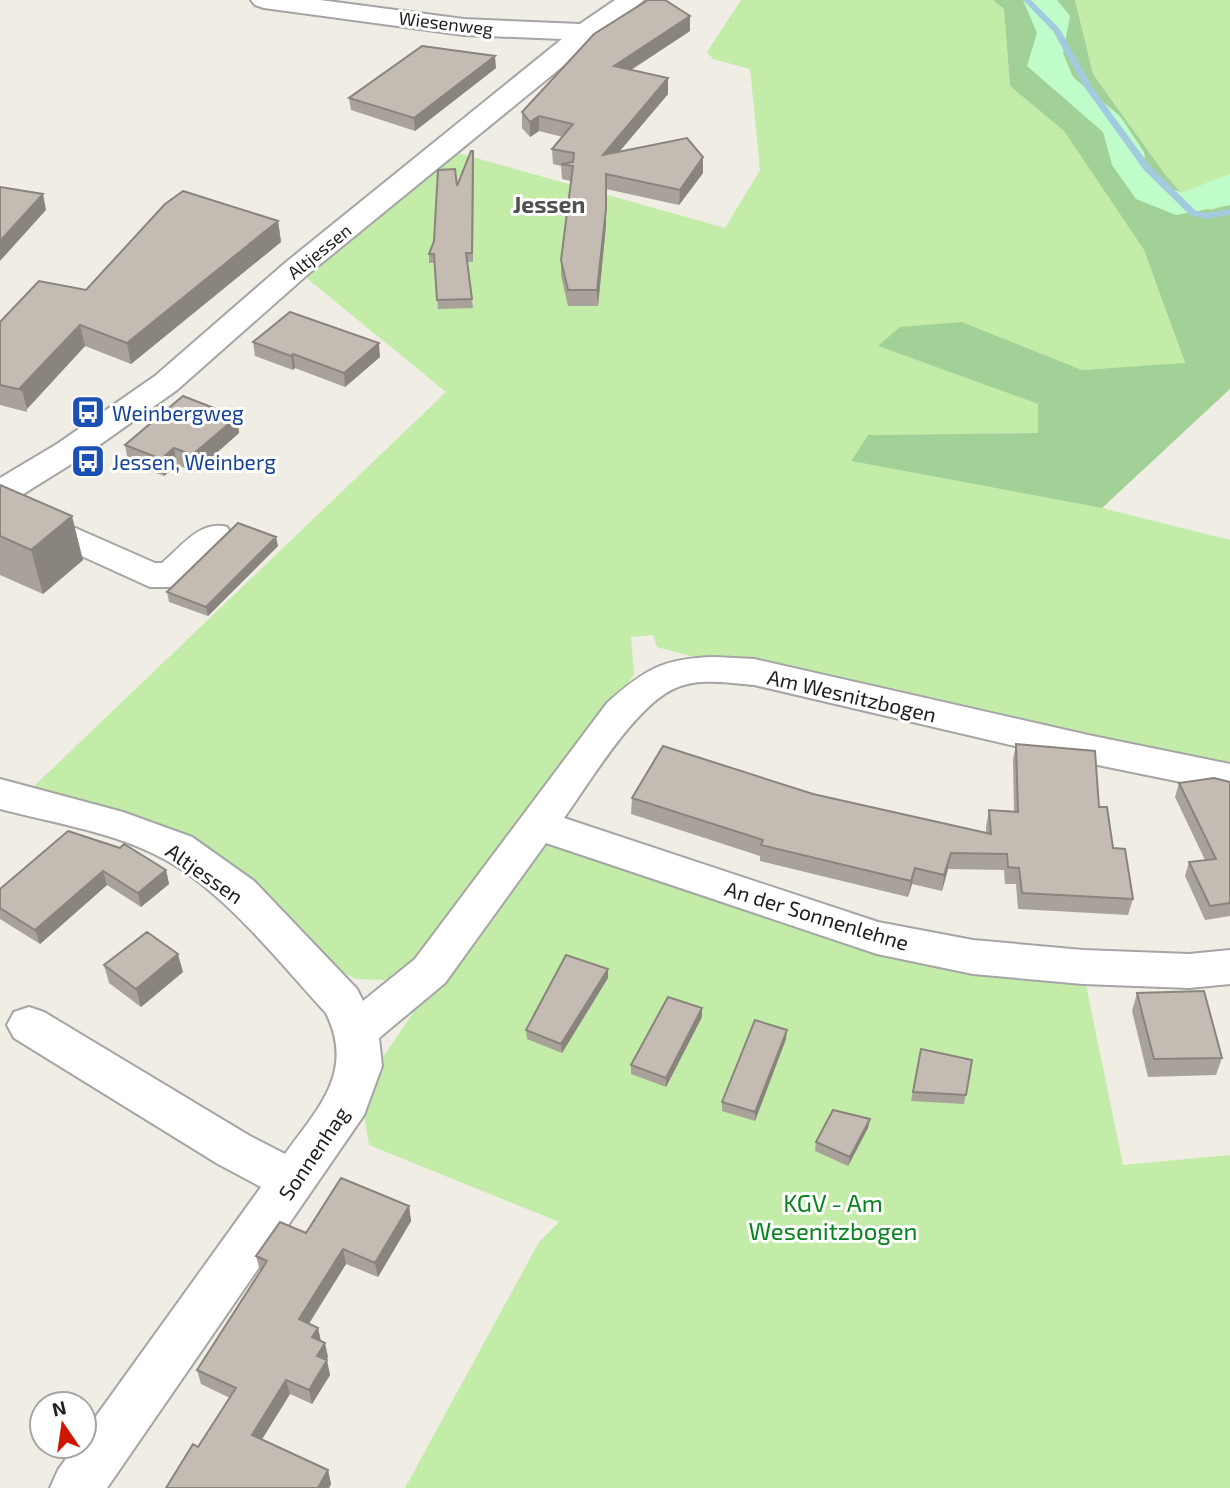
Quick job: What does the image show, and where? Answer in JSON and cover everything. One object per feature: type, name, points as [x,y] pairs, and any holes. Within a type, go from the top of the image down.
[{"type":"street","name":"Wiesenweg","points":[[264,0],[474,28],[586,32]]},
{"type":"street","name":"Altjessen","points":[[0,493],[69,451],[166,383],[296,269],[586,32],[631,0]]},
{"type":"street","points":[[0,503],[150,575],[171,575],[215,535]]},
{"type":"street","name":"Am Wesnitzbogen","points":[[539,825],[620,713],[653,684],[681,672],[692,671],[723,669],[754,672],[1088,750],[1225,774]]},
{"type":"street","name":"Altjessen","points":[[0,794],[123,827],[178,848],[239,892],[342,1001],[357,1031]]},
{"type":"street","points":[[357,1031],[430,971],[539,825]]},
{"type":"street","name":"An der Sonnenlehne","points":[[539,825],[877,938],[973,957],[1083,967],[1189,971],[1230,967]]},
{"type":"street","points":[[29,1025],[233,1150],[294,1181]]},
{"type":"street","name":"Sonnenhag","points":[[76,1488],[348,1102],[360,1066],[357,1031]]},
{"type":"green space","points":[[741,0],[993,0],[1004,8],[1010,86],[1064,131],[1144,250],[1185,364],[1082,370],[962,322],[878,346],[1038,404],[1038,433],[868,435],[851,461],[1102,508],[1230,540],[1230,761],[1210,764],[721,658],[694,657],[657,647],[653,635],[631,637],[634,675],[414,965],[385,980],[356,979],[335,969],[252,886],[30,790],[446,392],[304,276],[458,153],[725,228],[760,170],[750,69],[713,59],[707,52]]},
{"type":"green space","points":[[993,0],[1075,0],[1093,74],[1164,173],[1192,205],[1212,210],[1230,204],[1230,389],[1102,508],[851,461],[868,435],[1038,433],[1038,404],[878,346],[900,327],[962,322],[1082,370],[1185,363],[1144,250],[1064,131],[1010,86],[1004,9]]},
{"type":"green space","points":[[1023,0],[1057,0],[1070,16],[1063,53],[1073,77],[1120,116],[1144,152],[1147,172],[1164,188],[1183,192],[1230,174],[1230,205],[1176,215],[1136,199],[1112,165],[1103,132],[1027,66],[1037,33]]},
{"type":"green space","points":[[1075,0],[1230,0],[1230,204],[1212,210],[1192,205],[1164,173],[1093,74]]},
{"type":"green space","name":"KGV - Am Wesenitzbogen","points":[[545,841],[1085,980],[1123,1165],[1230,1155],[1230,1488],[405,1488],[539,1242],[559,1222],[369,1145],[364,1114],[373,1072],[436,979]]},
{"type":"building","points":[[648,0],[665,0],[690,16],[614,66],[668,78],[603,155],[687,138],[703,157],[680,190],[606,174],[606,209],[597,290],[568,290],[561,260],[573,166],[561,164],[573,162],[574,153],[552,149],[573,124],[539,116],[530,122],[522,112],[594,34]]},
{"type":"building","points":[[422,46],[495,56],[414,118],[349,98]]},
{"type":"building","points":[[471,151],[472,253],[466,253],[472,299],[437,300],[434,254],[429,254],[434,241],[438,170],[455,169],[457,186]]},
{"type":"building","points":[[0,187],[43,194],[0,241]]},
{"type":"building","points":[[183,191],[278,221],[127,343],[80,325],[20,388],[22,390],[0,385],[0,322],[39,281],[86,290],[165,204]]},
{"type":"building","points":[[290,312],[379,343],[344,373],[253,342]]},
{"type":"building","points":[[183,396],[237,417],[192,455],[174,448],[161,459],[125,445]]},
{"type":"building","points":[[0,485],[72,516],[31,550],[0,536]]},
{"type":"building","points":[[238,523],[276,537],[206,607],[167,592]]},
{"type":"building","points":[[1016,744],[1095,751],[1099,807],[1107,807],[1113,848],[1125,849],[1133,899],[1022,893],[1019,868],[1008,867],[1007,854],[951,853],[944,875],[915,868],[911,881],[761,845],[763,840],[632,798],[663,746],[813,794],[991,834],[989,810],[1018,812]]},
{"type":"building","points":[[1214,778],[1230,782],[1230,903],[1210,906],[1189,862],[1216,859],[1179,783]]},
{"type":"building","points":[[68,831],[120,848],[124,844],[166,870],[138,893],[103,871],[35,930],[0,908],[0,889]]},
{"type":"building","points":[[147,932],[178,954],[136,989],[104,965]]},
{"type":"building","points":[[566,955],[608,969],[561,1044],[526,1030]]},
{"type":"building","points":[[1204,991],[1222,1058],[1154,1059],[1137,993]]},
{"type":"building","points":[[668,997],[702,1008],[666,1078],[631,1065]]},
{"type":"building","points":[[755,1020],[787,1030],[755,1112],[722,1102]]},
{"type":"building","points":[[921,1049],[972,1060],[966,1095],[913,1092]]},
{"type":"building","points":[[833,1110],[870,1119],[850,1157],[816,1142]]},
{"type":"building","points":[[341,1178],[409,1206],[375,1263],[343,1249],[299,1319],[318,1328],[312,1337],[325,1343],[317,1356],[327,1360],[309,1390],[286,1380],[252,1435],[328,1470],[318,1488],[166,1488],[193,1444],[198,1447],[236,1388],[197,1370],[267,1261],[256,1256],[280,1222],[306,1233]]},
{"type":"waterway","points":[[1027,0],[1056,30],[1089,88],[1147,168],[1193,213],[1206,216],[1230,212]]},
{"type":"place","name":"Weinbergweg","points":[[88,412]]},
{"type":"place","name":"Jessen, Weinberg","points":[[88,461]]},
{"type":"district","name":"Jessen","points":[[549,204]]}]
